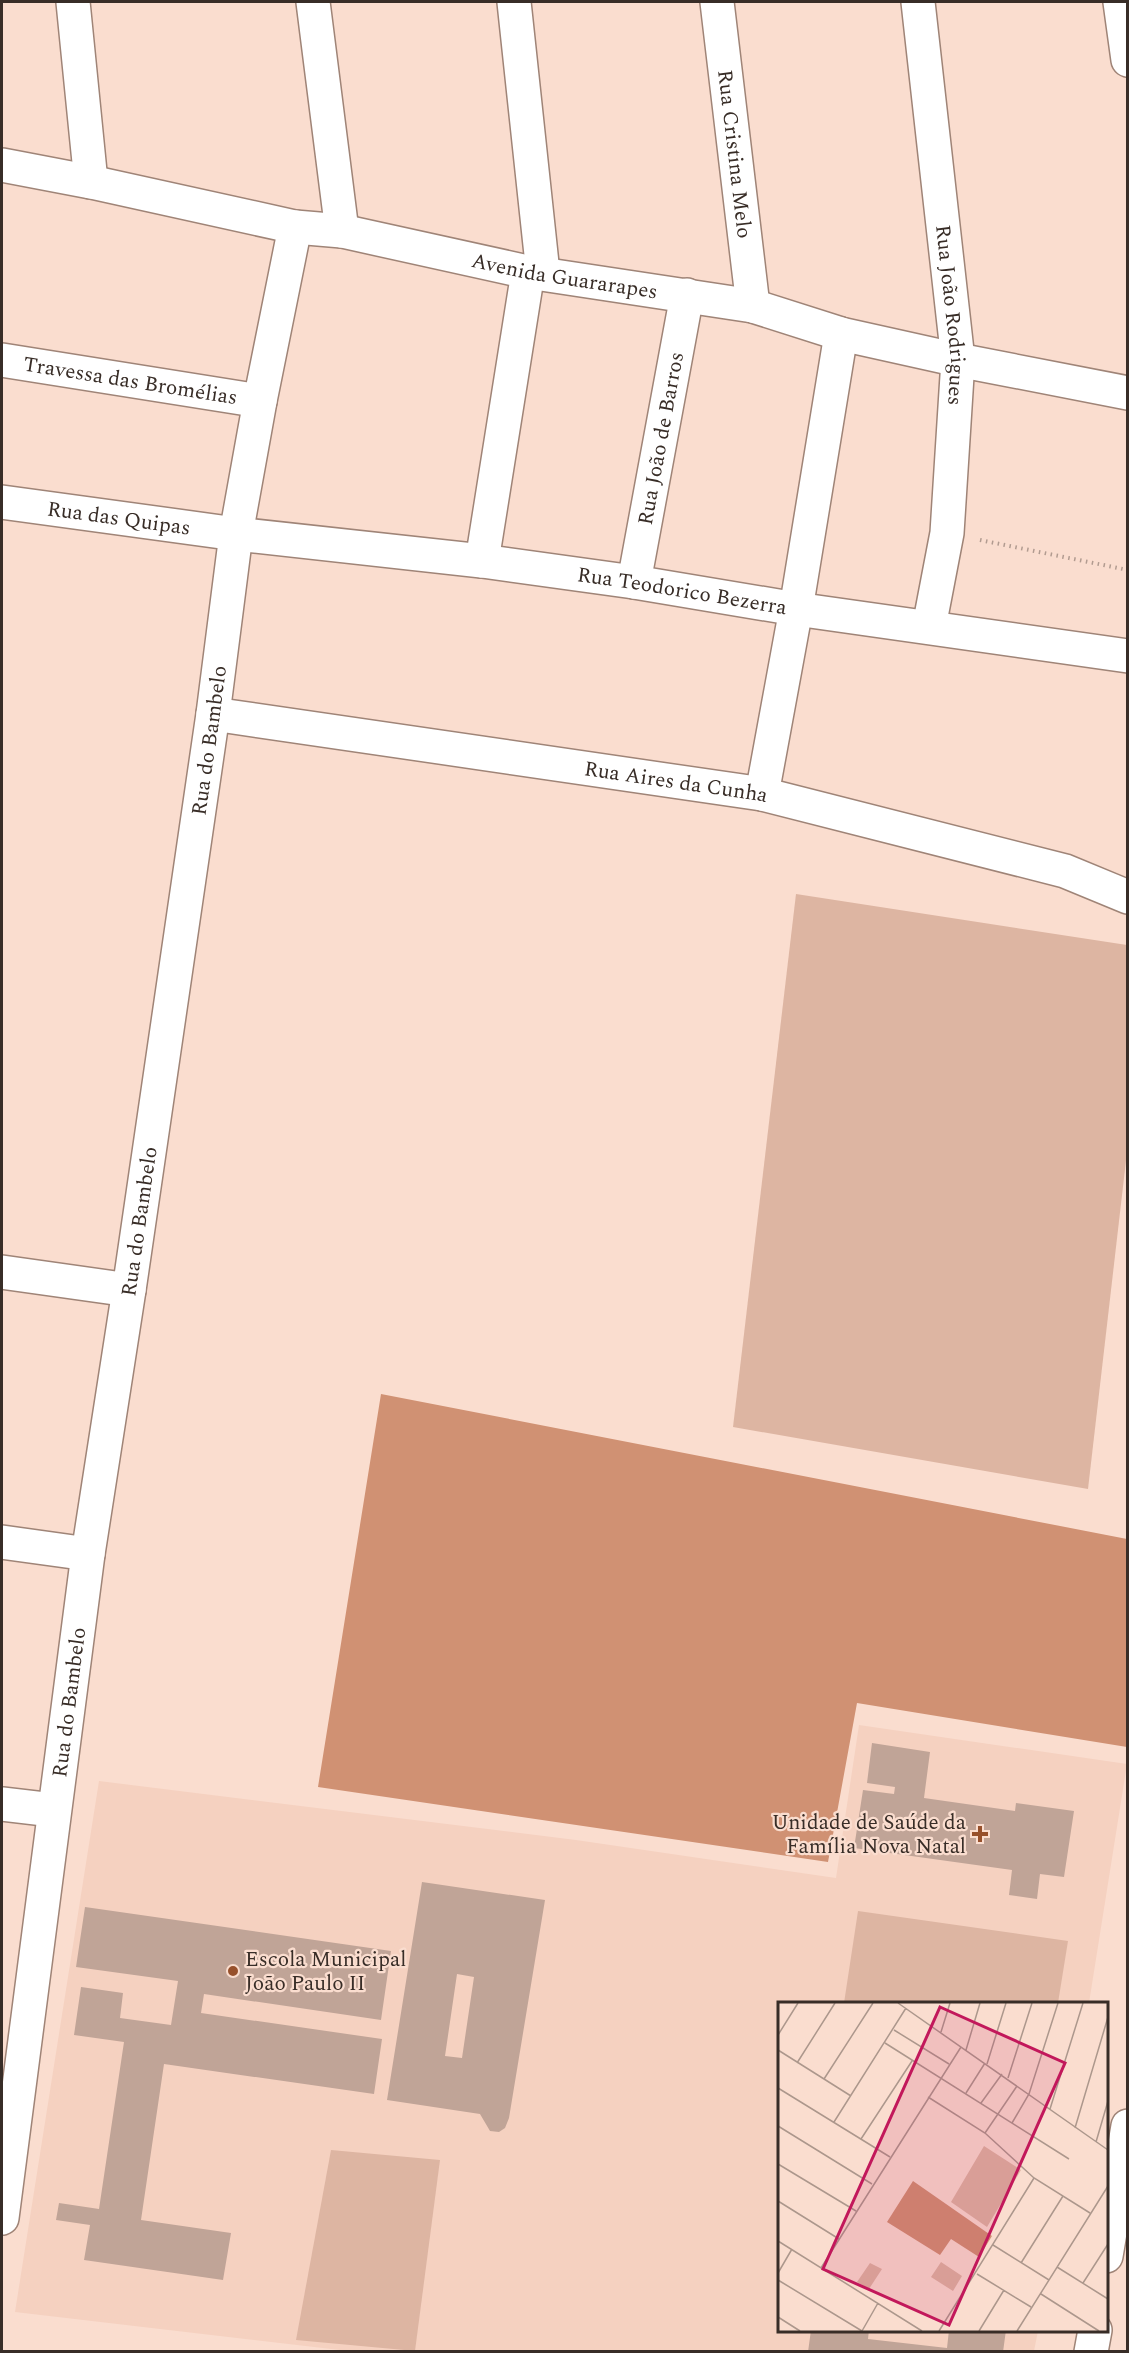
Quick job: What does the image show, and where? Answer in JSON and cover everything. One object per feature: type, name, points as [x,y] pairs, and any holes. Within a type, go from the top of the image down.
[{"type":"street","points":[[73,2],[92,182]]},
{"type":"street","points":[[313,2],[342,231]]},
{"type":"street","points":[[482,561],[536,273],[514,2]]},
{"type":"street","name":"Rua Cristina Melo","points":[[717,2],[753,306]]},
{"type":"street","name":"Rua João Rodrigues","points":[[918,2],[958,360],[947,533],[929,627]]},
{"type":"street","points":[[1120,2],[1128,60]]},
{"type":"street","name":"Avenida Guararapes","points":[[2,165],[92,182],[295,227],[342,231],[536,273],[753,306],[841,334],[958,360],[1128,393]]},
{"type":"street","name":"Rua do Bambelo","points":[[2,2218],[10,2073],[53,1810],[88,1554],[213,714],[236,534],[295,227]]},
{"type":"street","name":"Rua João de Barros","points":[[634,582],[687,295]]},
{"type":"street","points":[[762,794],[796,609],[841,334]]},
{"type":"street","name":"Travessa das Bromélias","points":[[2,360],[260,401]]},
{"type":"street","name":"Rua das Quipas","points":[[2,502],[236,534]]},
{"type":"street","name":"Rua Teodorico Bezerra","points":[[236,534],[482,561],[634,582],[796,609],[1128,656]]},
{"type":"street","name":"Rua Aires da Cunha","points":[[213,714],[762,794],[1065,871],[1128,897]]},
{"type":"street","points":[[2,1272],[129,1290]]},
{"type":"street","points":[[2,1542],[88,1554]]},
{"type":"street","points":[[2,1804],[53,1810]]},
{"type":"street","points":[[1108,2250],[1128,2126]]},
{"type":"street","points":[[1091,2352],[1095,2332]]},
{"type":"path","points":[[947,533],[1128,570]]},
{"type":"shaded area","points":[[796,894],[1127,945],[1127,1152],[1088,1489],[733,1427]]},
{"type":"shaded area","points":[[381,1394],[1127,1539],[1127,1747],[857,1703],[828,1862],[318,1787]]},
{"type":"shaded area","points":[[859,1725],[1127,1764],[1089,2002],[778,2002],[778,2332],[1038,2332],[1034,2351],[357,2352],[15,2312],[99,1781],[576,1840],[836,1878]]},
{"type":"shaded area","points":[[858,1911],[1068,1941],[1058,2002],[844,2002]]},
{"type":"shaded area","points":[[331,2150],[440,2160],[415,2351],[296,2340]]},
{"type":"building","points":[[872,1743],[930,1752],[924,1798],[1015,1811],[1016,1803],[1074,1811],[1064,1877],[1040,1874],[1037,1899],[1009,1895],[1012,1870],[854,1848],[863,1790],[894,1794],[895,1787],[867,1783]]},
{"type":"building","points":[[422,1882],[545,1900],[509,2118],[505,2128],[499,2132],[490,2131],[480,2114],[387,2100]],"holes":[[[457,1974],[474,1977],[462,2058],[445,2056]]]},
{"type":"building","points":[[85,1907],[391,1951],[381,2020],[204,1994],[201,2013],[382,2039],[374,2094],[164,2064],[141,2220],[231,2233],[223,2280],[84,2260],[90,2225],[56,2220],[59,2203],[99,2209],[124,2042],[74,2035],[81,1987],[123,1993],[120,2018],[171,2025],[178,1981],[76,1967]]},
{"type":"building","points":[[811,2332],[869,2332],[868,2339],[947,2348],[949,2332],[1006,2332],[1003,2352],[808,2352]]},
{"type":"place","name":"Unidade de Saúde da Família Nova Natal","points":[[980,1834]]},
{"type":"place","name":"Escola Municipal João Paulo II","points":[[233,1971]]}]
